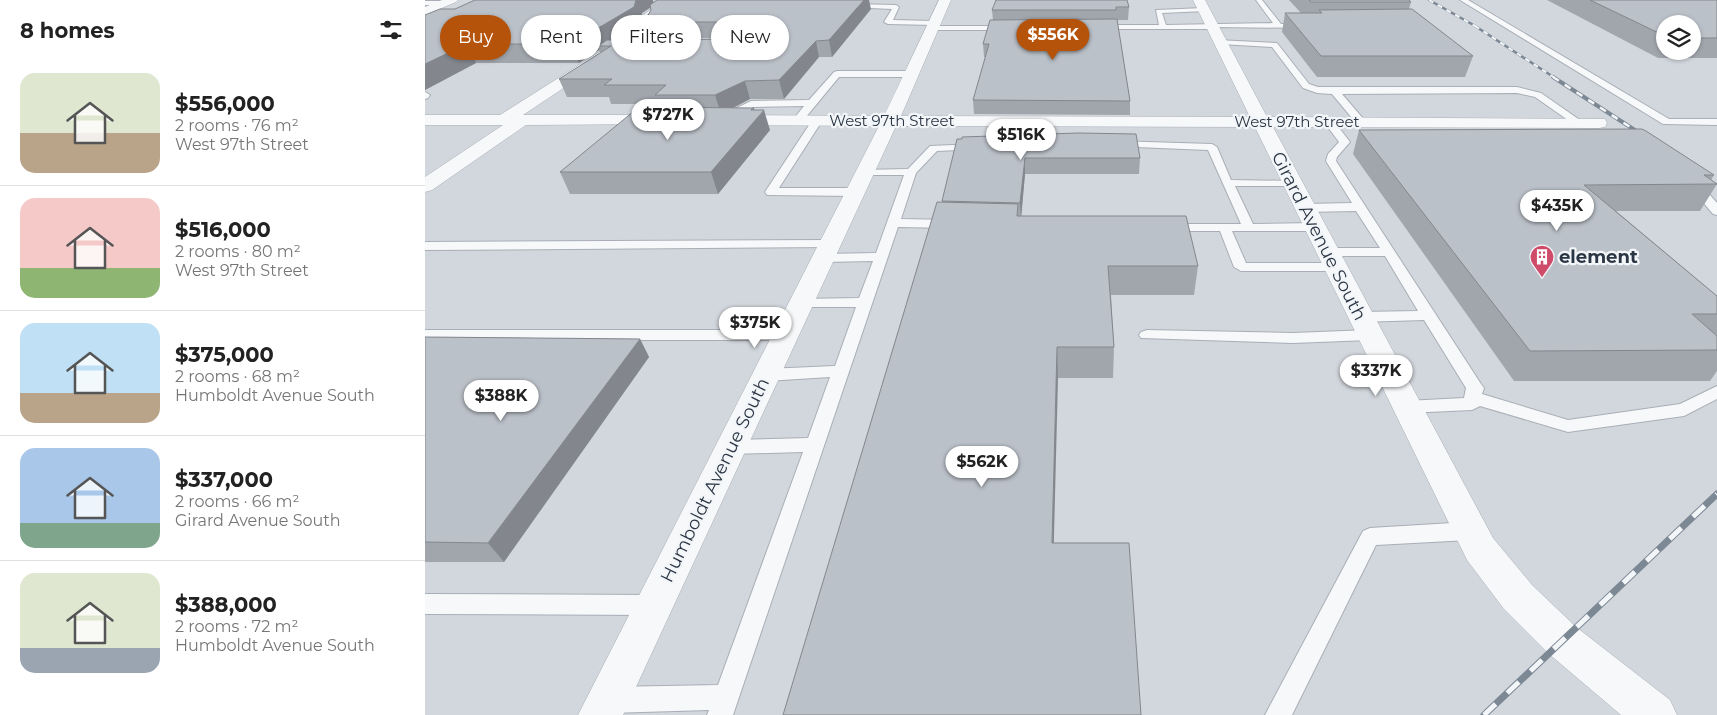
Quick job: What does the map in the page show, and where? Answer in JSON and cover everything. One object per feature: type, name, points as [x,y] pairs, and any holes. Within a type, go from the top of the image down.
[{"type":"street","points":[[651,15],[672,0]]},
{"type":"street","points":[[425,11],[448,1]]},
{"type":"street","name":"Humboldt Avenue South","points":[[603,708],[890,121],[937,17]]},
{"type":"street","name":"Girard Avenue South","points":[[1209,21],[1469,531],[1480,549],[1518,597],[1562,640],[1655,715]]},
{"type":"street","points":[[425,186],[513,120],[611,52]]},
{"type":"street","points":[[425,120],[678,120]]},
{"type":"street","name":"West 97th Street","points":[[712,120],[890,121],[1076,129],[1260,122],[1561,123],[1577,128],[1599,123]]},
{"type":"lane","points":[[1259,0],[1279,26]]},
{"type":"lane","points":[[1463,0],[1667,122],[1717,122]]},
{"type":"lane","points":[[425,3],[448,1]]},
{"type":"lane","points":[[841,6],[896,6],[888,22],[937,17],[1019,28]]},
{"type":"lane","points":[[1163,27],[1158,11],[1209,21],[1309,26]]},
{"type":"lane","points":[[1086,28],[1163,27],[1209,21],[1274,45],[1306,86],[1317,90],[1517,90],[1539,95],[1577,128]]},
{"type":"lane","points":[[797,120],[837,74],[911,74]]},
{"type":"lane","points":[[1335,91],[1361,122]]},
{"type":"lane","points":[[712,120],[751,104],[812,103]]},
{"type":"lane","points":[[817,120],[771,192],[860,182],[911,172]]},
{"type":"lane","points":[[1329,122],[1349,142],[1331,156],[1331,161],[1475,388],[1472,404],[1406,407]]},
{"type":"lane","points":[[1473,122],[1486,134]]},
{"type":"lane","points":[[1106,144],[1212,146],[1227,183],[1249,228]]},
{"type":"lane","points":[[603,708],[724,706],[911,172],[934,148],[991,146]]},
{"type":"lane","points":[[1682,182],[1706,198],[1717,211]]},
{"type":"lane","points":[[1227,183],[1292,183]]},
{"type":"lane","points":[[1157,227],[1249,228],[1361,207]]},
{"type":"lane","points":[[893,223],[961,224]]},
{"type":"lane","points":[[1225,229],[1241,267],[1331,260],[1389,252]]},
{"type":"lane","points":[[425,246],[826,251],[881,257]]},
{"type":"lane","points":[[801,303],[865,302]]},
{"type":"lane","points":[[1147,335],[1293,338],[1429,315]]},
{"type":"lane","points":[[425,335],[785,335]]},
{"type":"lane","points":[[766,375],[841,371]]},
{"type":"lane","points":[[1474,398],[1568,426],[1684,410],[1717,392]]},
{"type":"lane","points":[[731,447],[815,445]]},
{"type":"lane","points":[[1278,715],[1369,536],[1469,531]]},
{"type":"lane","points":[[425,604],[653,605]]},
{"type":"shaded area","points":[[425,0],[1717,0],[1717,715],[425,715]]},
{"type":"building","points":[[475,0],[636,0],[634,7],[620,15],[611,15],[611,21],[601,26],[601,15],[521,15],[521,44],[511,44],[511,15],[440,15],[440,57],[425,64],[425,15],[440,9],[455,9]]},
{"type":"building","points":[[657,0],[864,0],[829,40],[816,41],[779,80],[745,81],[715,95],[655,95],[666,85],[604,85],[612,79],[559,79],[589,60],[601,60],[601,52],[611,46],[611,60],[701,60],[701,39],[711,39],[711,60],[789,60],[789,15],[711,15],[711,22],[701,22],[701,15],[648,15],[651,10],[650,5]]},
{"type":"building","points":[[996,0],[1127,0],[1129,7],[1116,7],[1116,10],[992,10]]},
{"type":"building","points":[[1309,0],[1409,0],[1411,2],[1311,2]]},
{"type":"building","points":[[1590,0],[1717,0],[1717,38],[1701,38],[1701,15],[1656,15],[1656,32]]},
{"type":"building","points":[[1412,9],[1473,56],[1321,56],[1285,13],[1322,13],[1319,10]]},
{"type":"building","points":[[1117,19],[1130,101],[973,100],[989,44],[983,44],[990,20]]},
{"type":"building","points":[[611,40],[611,46],[601,46],[601,44]]},
{"type":"building","points":[[639,107],[754,108],[751,110],[764,110],[711,172],[560,172]]},
{"type":"building","name":"element","points":[[1642,129],[1714,175],[1704,175],[1717,184],[1584,185],[1717,296],[1717,314],[1692,314],[1717,336],[1717,350],[1530,351],[1359,130]]},
{"type":"building","points":[[1078,133],[1136,134],[1140,158],[1025,158],[1020,203],[942,201],[957,139],[962,139],[962,137]]},
{"type":"building","points":[[937,202],[1018,204],[1017,216],[1186,216],[1198,266],[1108,266],[1114,347],[1057,347],[1052,543],[1129,543],[1141,715],[783,715]]},
{"type":"building","points":[[425,337],[640,339],[488,543],[425,542]]},
{"type":"railway","points":[[1429,0],[1477,27]]},
{"type":"railway","points":[[1475,26],[1555,78]]},
{"type":"railway","points":[[1553,77],[1644,136]]},
{"type":"railway","points":[[1484,715],[1717,494]]},
{"type":"place","name":"element","points":[[1542,278]]}]
